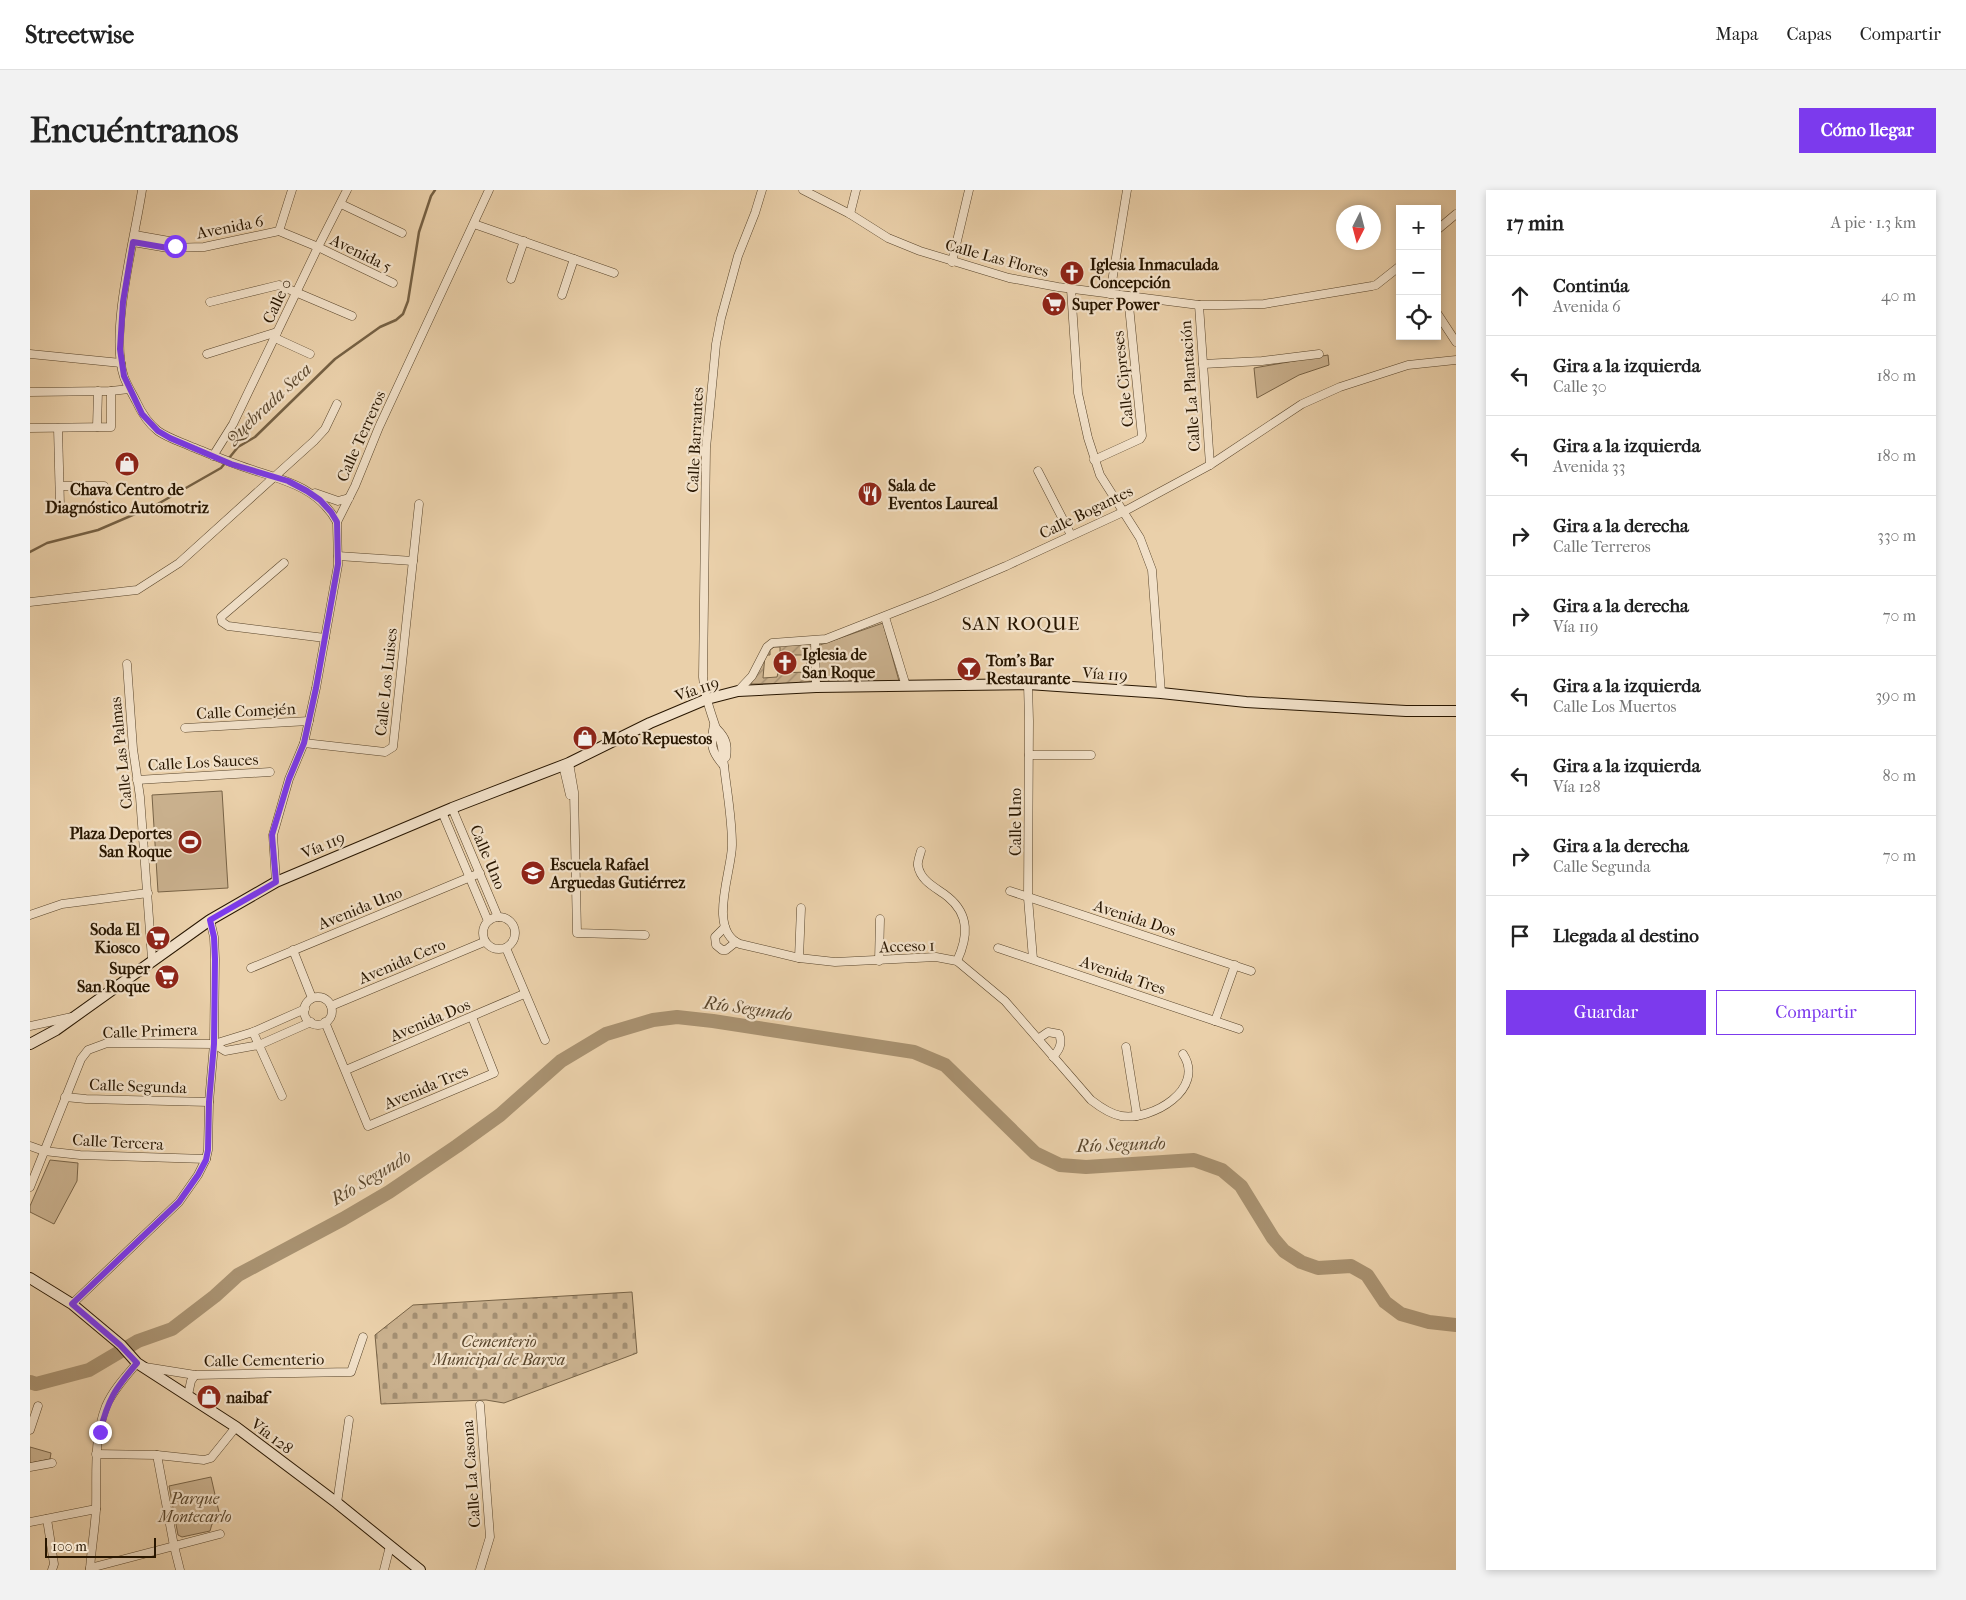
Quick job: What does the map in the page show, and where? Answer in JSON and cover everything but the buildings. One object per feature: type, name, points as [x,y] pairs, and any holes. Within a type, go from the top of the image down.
[{"type":"main road","name":"Vía 119","points":[[30,1044],[72,1018],[152,959],[210,920],[276,882],[442,812],[566,764],[650,723],[707,699],[738,691],[816,687],[1028,684],[1309,706],[1406,711],[1456,711]]},
{"type":"main road","name":"Vía 128","points":[[30,1278],[72,1304],[137,1362],[236,1428],[337,1503],[420,1570]]},
{"type":"street","points":[[142,190],[120,327],[121,363],[124,376],[142,414],[158,431],[170,438],[231,464],[288,481],[307,491],[320,500],[337,522]]},
{"type":"street","points":[[279,231],[292,190]]},
{"type":"street","name":"Calle 0","points":[[214,456],[234,424],[347,190]]},
{"type":"street","name":"Calle Terreros","points":[[276,882],[272,835],[289,779],[304,743],[309,721],[338,556],[337,522],[403,374],[489,190]]},
{"type":"street","name":"Calle Barrantes","points":[[707,699],[703,677],[704,524],[706,448],[711,382],[716,344],[729,285],[762,190]]},
{"type":"street","name":"Calle Las Flores","points":[[803,190],[850,214],[888,238],[952,262],[1009,278],[1071,289],[1199,305],[1264,304],[1376,285],[1396,269]]},
{"type":"street","points":[[850,214],[856,190]]},
{"type":"street","points":[[952,262],[969,190]]},
{"type":"street","points":[[1110,294],[1127,190]]},
{"type":"street","points":[[341,204],[402,233]]},
{"type":"street","points":[[1441,227],[1456,214]]},
{"type":"street","points":[[474,224],[614,273]]},
{"type":"street","name":"Avenida 6","points":[[134,238],[169,241],[175,246],[204,247],[279,231],[318,247]]},
{"type":"street","points":[[511,279],[524,241]]},
{"type":"street","name":"Avenida 5","points":[[318,247],[393,283]]},
{"type":"street","points":[[562,295],[574,259]]},
{"type":"street","points":[[210,302],[278,285],[352,316]]},
{"type":"street","points":[[1071,289],[1078,393],[1094,460],[1106,487],[1140,538],[1152,570],[1161,693]]},
{"type":"street","name":"Calle Cipreses","points":[[1094,460],[1140,439],[1142,436],[1128,296]]},
{"type":"street","name":"Calle La Plantación","points":[[1199,305],[1210,465]]},
{"type":"street","points":[[1441,319],[1456,342]]},
{"type":"street","points":[[207,354],[276,335],[310,354]]},
{"type":"street","points":[[30,354],[121,363]]},
{"type":"street","points":[[1203,364],[1262,361],[1319,354]]},
{"type":"street","name":"Calle Bogantes","points":[[738,691],[752,676],[770,644],[826,639],[885,617],[1006,566],[1123,512],[1210,465],[1302,404],[1340,387],[1408,365],[1456,360]]},
{"type":"street","points":[[30,392],[98,392],[130,389]]},
{"type":"street","points":[[30,428],[111,427],[111,391]]},
{"type":"street","points":[[97,427],[98,392]]},
{"type":"street","points":[[30,602],[137,590],[179,563],[325,429],[337,404]]},
{"type":"street","points":[[58,428],[60,506]]},
{"type":"street","points":[[1038,471],[1071,536]]},
{"type":"street","points":[[60,486],[104,486]]},
{"type":"street","points":[[307,491],[338,501],[349,498]]},
{"type":"street","name":"Calle Los Luises","points":[[304,743],[386,752],[393,746],[419,504]]},
{"type":"street","points":[[338,556],[413,561]]},
{"type":"street","points":[[284,563],[221,617],[222,622],[228,626],[325,638]]},
{"type":"street","points":[[885,617],[906,686]]},
{"type":"street","points":[[815,641],[816,687]]},
{"type":"street","name":"Calle Las Palmas","points":[[126,664],[140,797],[152,959]]},
{"type":"street","name":"Calle Uno","points":[[1028,684],[1028,898],[1033,959]]},
{"type":"street","points":[[707,699],[721,744],[732,827],[732,848],[724,895],[725,926],[730,937],[736,942],[726,950],[722,950],[716,945],[716,937],[725,926]]},
{"type":"street","name":"Calle Comején","points":[[185,728],[309,721]]},
{"type":"street","points":[[1029,755],[1091,755]]},
{"type":"street","points":[[566,764],[569,794],[573,801],[577,933],[645,935]]},
{"type":"street","name":"Calle Los Sauces","points":[[137,780],[270,772]]},
{"type":"street","name":"Calle Uno","points":[[452,808],[498,917]]},
{"type":"street","name":"Calle Uno","points":[[442,812],[488,921]]},
{"type":"street","points":[[921,851],[918,866],[925,880],[948,896],[956,905],[964,921],[966,934],[957,961]]},
{"type":"street","name":"Avenida Uno","points":[[251,968],[480,873]]},
{"type":"street","name":"Avenida Dos","points":[[1010,891],[1251,970]]},
{"type":"street","points":[[30,914],[62,904],[148,893]]},
{"type":"street","points":[[799,958],[801,908]]},
{"type":"street","points":[[498,917],[508,920],[514,927],[515,937],[513,942],[501,950],[491,948],[484,942],[482,931],[488,921],[498,917]]},
{"type":"street","points":[[879,961],[880,919]]},
{"type":"street","points":[[72,1304],[179,1202],[206,1160],[214,1044],[215,959],[214,937],[210,920]]},
{"type":"street","name":"Avenida Cero","points":[[331,1006],[484,942]]},
{"type":"street","name":"Acceso 1","points":[[736,942],[799,958],[835,962],[936,957],[957,961],[1005,1002],[1091,1100],[1100,1107],[1122,1116],[1137,1116],[1155,1111],[1179,1094],[1186,1082],[1189,1071],[1188,1062],[1183,1054]]},
{"type":"street","points":[[506,948],[545,1040]]},
{"type":"street","name":"Avenida Tres","points":[[998,948],[1239,1029]]},
{"type":"street","points":[[293,950],[312,998]]},
{"type":"street","points":[[1216,1021],[1235,965]]},
{"type":"street","name":"Avenida Dos","points":[[346,1070],[524,994]]},
{"type":"street","points":[[321,997],[326,999],[331,1006],[331,1015],[325,1022],[318,1024],[311,1022],[306,1016],[306,1004],[312,998],[321,997]]},
{"type":"street","points":[[214,1044],[253,1032],[305,1009]]},
{"type":"street","name":"Avenida Tres","points":[[346,1070],[368,1126],[494,1073],[472,1017]]},
{"type":"street","points":[[32,1026],[72,1018]]},
{"type":"street","points":[[214,1044],[225,1051],[259,1045],[311,1022]]},
{"type":"street","points":[[325,1022],[346,1070]]},
{"type":"street","points":[[32,1026],[38,1029],[40,1039]]},
{"type":"street","points":[[253,1032],[282,1096]]},
{"type":"street","points":[[1038,1039],[1048,1032],[1059,1034],[1062,1040],[1061,1047],[1053,1057]]},
{"type":"street","name":"Calle Primera","points":[[66,1097],[81,1058],[88,1050],[107,1043],[214,1044]]},
{"type":"street","points":[[1126,1047],[1137,1116]]},
{"type":"street","points":[[30,1187],[66,1097]]},
{"type":"street","name":"Calle Segunda","points":[[66,1097],[209,1102]]},
{"type":"street","name":"Calle Tercera","points":[[30,1146],[44,1151],[80,1155],[206,1160]]},
{"type":"street","name":"Calle Cementerio","points":[[137,1362],[195,1375],[351,1372],[363,1338]]},
{"type":"street","points":[[137,1362],[116,1388],[106,1407],[96,1454],[96,1509],[90,1569],[220,1534]]},
{"type":"street","points":[[188,1395],[191,1381],[195,1375]]},
{"type":"street","name":"Calle La Casona","points":[[480,1405],[490,1536],[480,1570]]},
{"type":"street","points":[[30,1430],[38,1406]]},
{"type":"street","points":[[337,1503],[349,1420]]},
{"type":"street","points":[[96,1454],[157,1454],[204,1460],[210,1458],[236,1428]]},
{"type":"street","points":[[157,1454],[180,1570]]},
{"type":"street","points":[[30,1467],[52,1463]]},
{"type":"street","points":[[30,1522],[96,1509]]},
{"type":"street","points":[[46,1519],[54,1564],[52,1570]]},
{"type":"street","points":[[384,1570],[390,1546]]},
{"type":"green space","points":[[1328,355],[1329,365],[1299,375],[1257,398],[1254,368]]},
{"type":"green space","points":[[883,623],[899,681],[818,682],[817,646]]},
{"type":"green space","points":[[812,644],[812,683],[751,684],[766,651],[770,646]],"holes":[[[774,647],[780,647],[780,655],[806,655],[807,672],[778,673],[777,677],[763,678],[765,655],[770,655],[770,650]]]},
{"type":"green space","name":"Plaza Deportes San Roque","points":[[222,791],[228,888],[158,892],[152,795]]},
{"type":"green space","points":[[50,1160],[78,1163],[77,1181],[54,1224],[30,1212],[30,1206]]},
{"type":"green space","name":"Cementerio Municipal de Barva","points":[[632,1292],[637,1353],[504,1403],[486,1400],[381,1404],[375,1335],[413,1305]]},
{"type":"green space","points":[[30,1447],[51,1453],[50,1459],[30,1463]]},
{"type":"green space","name":"Parque Montecarlo","points":[[211,1477],[221,1521],[212,1524],[210,1531],[182,1537],[178,1535],[169,1486]]},
{"type":"waterway","name":"Quebrada Seca","points":[[30,552],[47,543],[98,530],[156,505],[221,468],[238,447],[255,437],[335,359],[380,327],[396,320],[403,314],[408,301],[419,232],[431,196],[435,190]]},
{"type":"waterway","name":"Río Segundo","points":[[30,1382],[36,1384],[89,1370],[138,1341],[172,1329],[215,1296],[238,1275],[343,1219],[389,1192],[457,1146],[500,1115],[561,1061],[606,1034],[653,1020],[677,1017],[914,1052],[945,1065],[1035,1153],[1060,1165],[1086,1167],[1194,1160],[1222,1170],[1241,1186],[1273,1238],[1284,1251],[1301,1262],[1318,1268],[1351,1266],[1367,1275],[1385,1302],[1401,1314],[1429,1322],[1456,1325]]},
{"type":"place","name":"Iglesia Inmaculada Concepción","points":[[1072,273]]},
{"type":"place","name":"Super Power","points":[[1054,304]]},
{"type":"place","name":"Chava Centro de Diagnóstico Automotriz","points":[[127,464]]},
{"type":"place","name":"Sala de Eventos Laureal","points":[[870,494]]},
{"type":"place","name":"Iglesia de San Roque","points":[[785,663]]},
{"type":"place","name":"Tom's Bar Restaurante","points":[[969,669]]},
{"type":"place","name":"Moto Repuestos","points":[[585,738]]},
{"type":"place","name":"Plaza Deportes San Roque","points":[[190,842]]},
{"type":"place","name":"Escuela Rafael Arguedas Gutiérrez","points":[[533,873]]},
{"type":"place","name":"Soda El Kiosco","points":[[158,938]]},
{"type":"place","name":"Super San Roque","points":[[167,977]]},
{"type":"place","name":"naibaf","points":[[209,1397]]},
{"type":"district","name":"SAN ROQUE","points":[[1021,624]]},
{"type":"route","points":[[100,1432],[106,1407],[116,1388],[137,1363],[120,1345],[72,1304],[179,1202],[206,1160],[214,1044],[215,959],[214,937],[210,920],[243,899],[276,882],[272,835],[289,779],[304,743],[316,688],[338,564],[337,522],[320,500],[288,481],[231,464],[170,438],[158,431],[142,414],[124,376],[120,349],[123,302],[133,242],[168,248],[175,246]]}]
